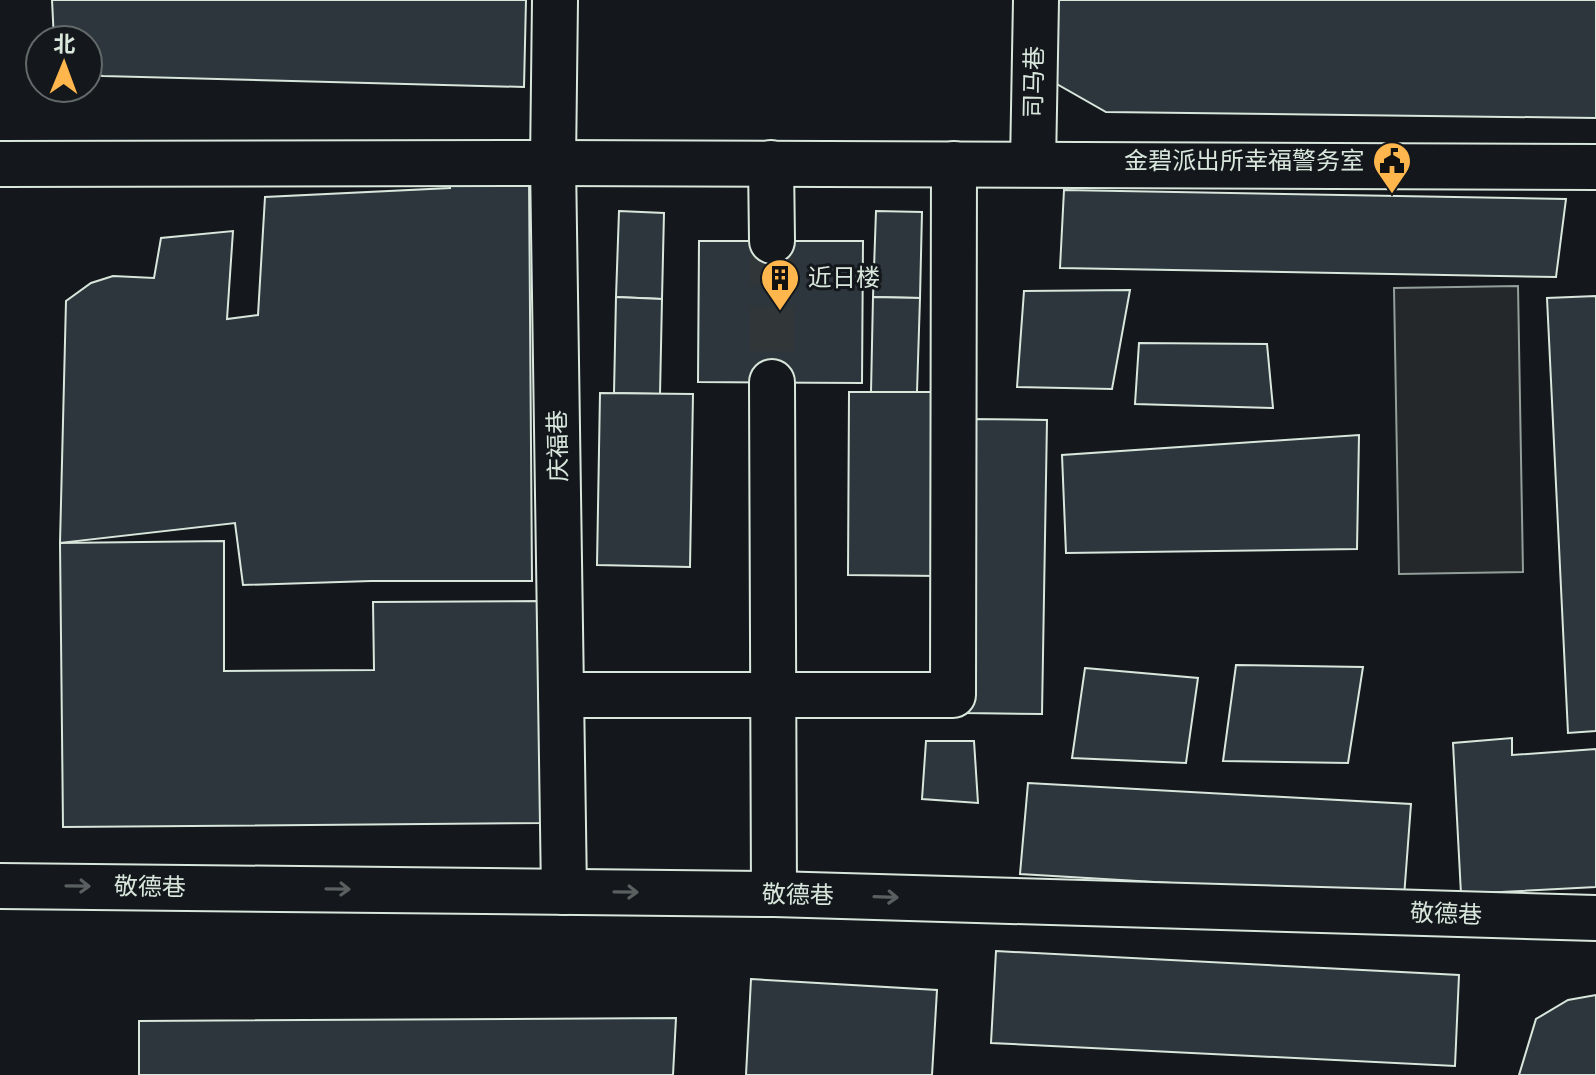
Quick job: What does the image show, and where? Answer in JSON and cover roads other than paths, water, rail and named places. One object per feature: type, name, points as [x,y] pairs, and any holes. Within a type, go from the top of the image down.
[{"type":"street","name":"庆福巷","points":[[555,0],[553,163],[564,892]]},
{"type":"street","name":"司马巷","points":[[1033,164],[1036,0]]},
{"type":"street","points":[[771,163],[772,241]]},
{"type":"street","points":[[0,164],[771,163],[1596,167]]},
{"type":"street","points":[[561,695],[953,695],[954,164]]},
{"type":"street","points":[[772,382],[774,894]]},
{"type":"street","name":"敬德巷","points":[[0,886],[774,894],[1596,918]]},
{"type":"tunnel","points":[[772,241],[772,382]]},
{"type":"place","name":"金碧派出所幸福警务室","points":[[1392,195]]},
{"type":"place","name":"近日楼","points":[[780,312]]}]
